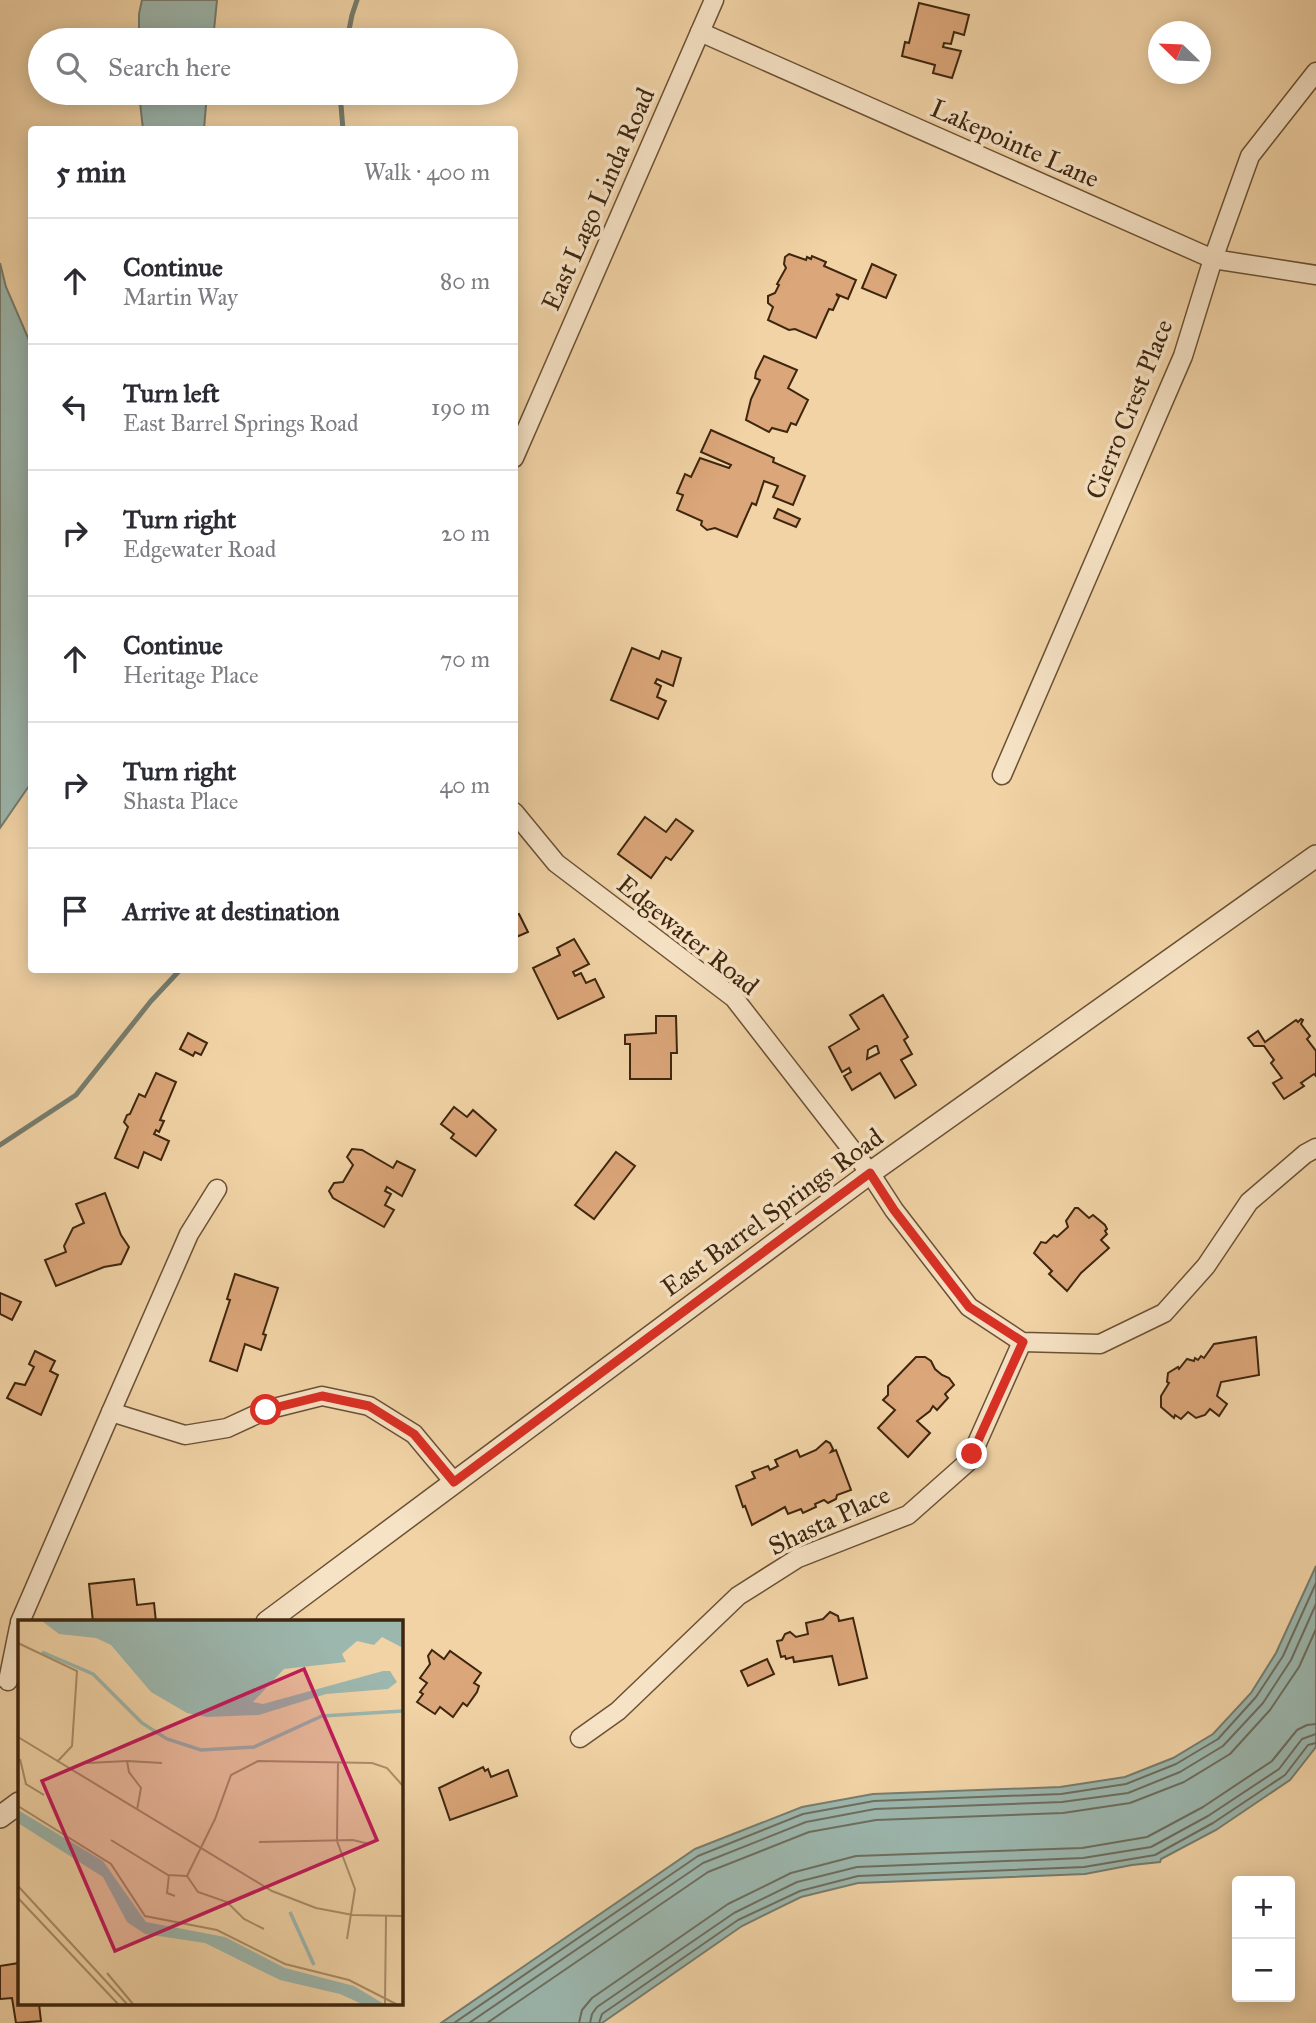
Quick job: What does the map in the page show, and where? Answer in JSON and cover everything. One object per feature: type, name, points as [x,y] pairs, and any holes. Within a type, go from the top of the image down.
[{"type":"street","name":"East Lago Linda Road","points":[[518,449],[714,0]]},
{"type":"street","name":"Lakepointe Lane","points":[[699,32],[1213,259],[1316,275]]},
{"type":"street","name":"Cierro Crest Place","points":[[1002,775],[1183,356],[1213,259],[1250,156],[1316,72]]},
{"type":"street","name":"Edgewater Road","points":[[518,817],[556,863],[734,998],[870,1173],[894,1210],[969,1307],[1023,1342]]},
{"type":"street","name":"East Barrel Springs Road","points":[[270,1620],[870,1173],[1316,856]]},
{"type":"street","points":[[1023,1342],[1100,1344],[1164,1313],[1206,1266],[1249,1202],[1316,1148]]},
{"type":"street","points":[[22,1620],[189,1234],[217,1189]]},
{"type":"street","name":"Shasta Place","points":[[580,1738],[618,1711],[738,1596],[798,1558],[908,1515],[959,1470],[969,1461],[1023,1342]]},
{"type":"street","points":[[111,1412],[185,1435],[227,1428],[266,1410],[322,1396],[369,1406],[414,1434],[454,1482]]},
{"type":"street","points":[[8,1681],[18,1634]]},
{"type":"street","points":[[0,1816],[18,1803]]},
{"type":"water","points":[[142,0],[217,0],[214,28],[139,28]]},
{"type":"water","points":[[140,105],[206,105],[204,126],[143,126]]},
{"type":"water","points":[[0,263],[6,287],[28,338],[28,787],[0,828]]},
{"type":"water","points":[[1316,1566],[1316,1747],[1290,1780],[1216,1830],[1161,1859],[1160,1862],[1085,1874],[858,1883],[801,1897],[742,1926],[602,2023],[441,2023],[695,1849],[802,1807],[873,1794],[1060,1787],[1125,1777],[1173,1758],[1213,1734],[1251,1693],[1276,1653]]},
{"type":"building","points":[[919,3],[969,15],[964,35],[954,32],[951,44],[944,43],[943,47],[961,51],[952,78],[933,73],[935,65],[902,56],[905,42],[909,43]]},
{"type":"building","points":[[789,254],[806,260],[812,256],[826,262],[824,266],[856,280],[848,299],[836,294],[839,297],[833,310],[829,309],[816,338],[768,320],[773,307],[768,303],[768,296],[775,293],[779,285],[777,284],[786,268],[785,257]]},
{"type":"building","points":[[872,264],[896,275],[886,298],[862,288]]},
{"type":"building","points":[[764,356],[797,370],[788,388],[808,400],[796,425],[791,423],[787,432],[772,428],[769,432],[746,420],[751,399],[760,380],[755,378],[756,372]]},
{"type":"building","points":[[711,430],[774,458],[773,462],[805,476],[793,505],[773,497],[778,486],[764,481],[756,505],[752,503],[737,537],[715,528],[707,530],[701,525],[702,521],[677,510],[683,495],[677,493],[685,474],[691,477],[700,458],[729,468],[731,465],[701,452]]},
{"type":"building","points":[[778,509],[800,519],[796,527],[774,518]]},
{"type":"building","points":[[632,648],[659,659],[662,651],[681,658],[673,686],[657,679],[655,683],[661,686],[657,697],[666,701],[658,719],[611,700]]},
{"type":"building","points":[[645,817],[666,832],[676,819],[693,831],[671,860],[666,857],[651,878],[618,854]]},
{"type":"building","points":[[518,914],[528,932],[518,936]]},
{"type":"building","points":[[574,939],[589,964],[573,972],[575,976],[581,973],[586,983],[595,979],[604,997],[558,1019],[533,968],[560,955],[557,948]]},
{"type":"building","points":[[883,995],[908,1037],[904,1040],[912,1054],[901,1060],[916,1085],[895,1098],[880,1073],[852,1090],[844,1076],[851,1072],[849,1068],[842,1072],[829,1047],[859,1029],[850,1015]],"holes":[[[877,1046],[879,1053],[867,1059],[868,1050]]]},
{"type":"building","points":[[656,1016],[676,1016],[677,1053],[671,1053],[671,1079],[630,1079],[630,1044],[625,1044],[625,1035],[656,1033]]},
{"type":"building","points":[[1301,1019],[1301,1024],[1310,1036],[1307,1039],[1316,1051],[1316,1076],[1314,1074],[1301,1083],[1304,1086],[1284,1099],[1273,1083],[1282,1078],[1271,1063],[1274,1060],[1264,1046],[1254,1046],[1248,1038],[1258,1031],[1265,1042]]},
{"type":"building","points":[[188,1033],[207,1043],[201,1055],[195,1052],[193,1056],[180,1049]]},
{"type":"building","points":[[156,1073],[176,1082],[160,1120],[164,1121],[159,1132],[156,1130],[154,1134],[169,1141],[161,1160],[144,1152],[138,1168],[115,1158],[128,1127],[124,1122],[127,1115],[130,1114],[139,1094],[145,1097]]},
{"type":"building","points":[[454,1107],[467,1117],[473,1110],[496,1130],[476,1156],[451,1138],[454,1134],[441,1124]]},
{"type":"building","points":[[352,1149],[362,1150],[393,1168],[397,1161],[415,1170],[402,1196],[387,1187],[385,1191],[391,1194],[385,1205],[394,1210],[384,1227],[333,1198],[329,1191],[334,1183],[343,1182],[353,1165],[347,1157]]},
{"type":"building","points":[[616,1152],[635,1166],[594,1219],[575,1205]]},
{"type":"building","points":[[105,1193],[121,1235],[129,1247],[121,1264],[104,1267],[56,1286],[45,1260],[66,1252],[64,1246],[73,1228],[84,1223],[76,1204]]},
{"type":"building","points":[[1075,1208],[1089,1218],[1093,1215],[1105,1225],[1107,1234],[1101,1240],[1109,1248],[1081,1273],[1067,1291],[1049,1274],[1052,1271],[1034,1253],[1041,1242],[1046,1243],[1054,1235],[1057,1237],[1068,1227],[1066,1221]]},
{"type":"building","points":[[235,1274],[278,1288],[263,1334],[266,1335],[261,1350],[245,1344],[237,1371],[210,1361],[230,1300],[227,1299]]},
{"type":"building","points":[[0,1293],[21,1302],[12,1320],[0,1314]]},
{"type":"building","points":[[1256,1337],[1259,1375],[1221,1382],[1217,1396],[1227,1404],[1219,1416],[1210,1409],[1205,1415],[1196,1418],[1188,1412],[1181,1419],[1175,1415],[1174,1418],[1161,1407],[1161,1396],[1169,1383],[1168,1373],[1178,1367],[1179,1369],[1187,1359],[1194,1361],[1201,1356],[1204,1358],[1214,1344]]},
{"type":"building","points":[[35,1351],[55,1361],[50,1371],[58,1375],[41,1415],[7,1398],[15,1383],[25,1385],[34,1367],[29,1364]]},
{"type":"building","points":[[916,1357],[925,1357],[931,1361],[935,1369],[949,1378],[954,1385],[945,1394],[948,1398],[937,1410],[933,1406],[917,1421],[930,1433],[908,1457],[878,1428],[895,1410],[883,1400],[888,1395],[888,1386]]},
{"type":"building","points":[[826,1441],[833,1449],[831,1452],[836,1450],[851,1490],[837,1495],[836,1499],[828,1503],[824,1500],[815,1504],[816,1507],[803,1513],[801,1509],[788,1514],[785,1507],[752,1525],[736,1486],[755,1478],[752,1472],[768,1466],[770,1470],[778,1466],[775,1460],[797,1450],[800,1457],[816,1450]]},
{"type":"building","points":[[134,1579],[137,1605],[154,1603],[156,1620],[93,1620],[89,1584]]},
{"type":"building","points":[[830,1612],[838,1616],[839,1621],[853,1618],[867,1678],[839,1685],[832,1656],[794,1662],[793,1657],[781,1657],[777,1641],[790,1632],[796,1637],[808,1634],[806,1623],[823,1619]]},
{"type":"building","points":[[432,1650],[444,1659],[450,1651],[481,1673],[474,1683],[479,1686],[477,1692],[467,1706],[463,1703],[453,1717],[440,1707],[435,1714],[417,1702],[427,1683],[420,1678],[430,1664],[428,1656]]},
{"type":"building","points":[[767,1659],[774,1674],[748,1686],[741,1671]]},
{"type":"building","points":[[483,1767],[485,1771],[488,1769],[491,1777],[508,1770],[517,1796],[450,1820],[439,1788]]},
{"type":"building","points":[[18,1963],[18,2006],[39,2006],[41,2021],[16,2023],[12,1998],[0,1999],[0,1966]]},
{"type":"waterway","points":[[349,28],[357,0]]},
{"type":"waterway","points":[[341,105],[343,126]]},
{"type":"waterway","points":[[0,1145],[76,1095],[151,1001],[177,973]]},
{"type":"route","points":[[266,1410],[322,1396],[369,1406],[414,1434],[454,1482],[870,1173],[894,1210],[969,1307],[1023,1342],[972,1454]]}]
